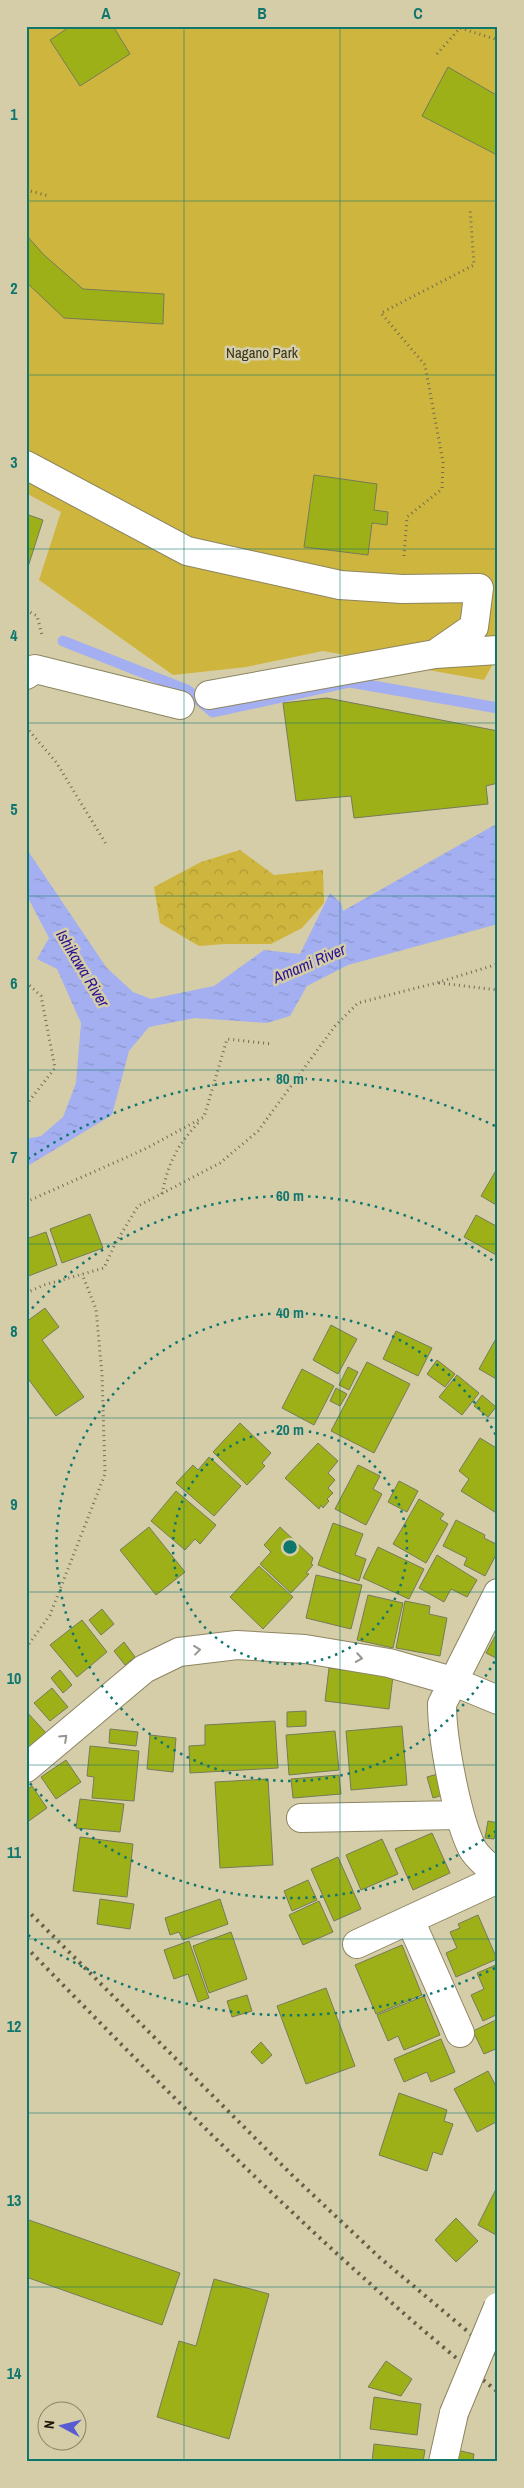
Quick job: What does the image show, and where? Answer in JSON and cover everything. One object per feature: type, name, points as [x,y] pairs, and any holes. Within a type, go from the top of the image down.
[{"type":"street","points":[[26,465],[187,551],[340,585],[402,589],[480,588],[474,627],[435,654]]},
{"type":"street","points":[[209,695],[435,654],[498,650]]},
{"type":"street","points":[[31,672],[180,705]]},
{"type":"street","points":[[498,1593],[442,1704],[442,1725],[460,1815],[474,1852],[498,1875]]},
{"type":"street","points":[[26,1768],[53,1748],[110,1696],[144,1669],[179,1652],[237,1645],[305,1650],[389,1663],[452,1681],[498,1700]]},
{"type":"street","points":[[301,1818],[460,1815]]},
{"type":"street","points":[[357,1944],[498,1879]]},
{"type":"street","points":[[410,1920],[460,2033]]},
{"type":"street","points":[[443,2462],[454,2414],[498,2307]]},
{"type":"path","points":[[436,54],[460,28],[498,40]]},
{"type":"path","points":[[26,190],[49,196]]},
{"type":"path","points":[[402,589],[406,517],[442,489],[443,462],[425,365],[381,313],[474,265],[470,208]]},
{"type":"path","points":[[26,727],[56,762],[106,844]]},
{"type":"path","points":[[26,1293],[104,1268],[115,1244],[138,1206],[220,1163],[258,1131],[335,1026],[358,1003],[436,983],[498,964]]},
{"type":"path","points":[[26,982],[41,996],[55,1068],[26,1105]]},
{"type":"path","points":[[436,983],[498,990]]},
{"type":"path","points":[[162,1194],[167,1168],[181,1141],[204,1117],[227,1039],[272,1044]]},
{"type":"path","points":[[26,1202],[145,1149],[204,1117]]},
{"type":"path","points":[[26,1648],[50,1615],[105,1474],[102,1374],[96,1309],[82,1274]]},
{"type":"green space","name":"Nagano Park","points":[[26,26],[498,26],[498,655],[484,680],[323,651],[246,667],[173,675],[39,580],[61,512],[26,493]]},
{"type":"green space","points":[[240,850],[274,875],[323,870],[324,903],[302,928],[271,944],[199,946],[160,923],[154,887],[201,862]]},
{"type":"water","points":[[498,823],[498,924],[348,965],[307,986],[290,1016],[267,1023],[195,1018],[149,1027],[129,1051],[112,1115],[26,1167],[26,1139],[41,1136],[63,1117],[76,1083],[81,1023],[57,969],[37,959],[49,938],[26,894],[26,848],[106,967],[133,992],[151,999],[214,986],[264,950],[300,954],[330,893],[341,903],[343,911]]},
{"type":"building","points":[[71,26],[113,26],[130,54],[80,86],[50,40]]},
{"type":"building","points":[[448,67],[498,96],[497,155],[422,116]]},
{"type":"building","points":[[27,236],[44,255],[83,289],[164,294],[163,324],[64,318],[26,282]]},
{"type":"building","points":[[314,475],[377,484],[374,510],[388,512],[387,525],[372,523],[368,555],[304,547]]},
{"type":"building","points":[[26,514],[43,520],[26,573]]},
{"type":"building","points":[[327,698],[498,731],[498,783],[486,786],[488,804],[354,818],[351,796],[296,801],[283,703]]},
{"type":"building","points":[[498,1167],[498,1206],[481,1196]]},
{"type":"building","points":[[90,1214],[103,1248],[62,1263],[50,1229]]},
{"type":"building","points":[[476,1215],[498,1227],[498,1256],[464,1237]]},
{"type":"building","points":[[46,1232],[57,1265],[26,1277],[26,1239]]},
{"type":"building","points":[[45,1308],[59,1327],[42,1340],[84,1397],[56,1416],[26,1376],[26,1322]]},
{"type":"building","points":[[331,1325],[357,1339],[338,1374],[313,1360]]},
{"type":"building","points":[[396,1331],[432,1348],[418,1376],[383,1359]]},
{"type":"building","points":[[498,1335],[498,1380],[479,1369]]},
{"type":"building","points":[[437,1360],[455,1374],[445,1387],[427,1374]]},
{"type":"building","points":[[367,1362],[410,1384],[374,1453],[331,1431]]},
{"type":"building","points":[[348,1367],[358,1372],[349,1390],[339,1385]]},
{"type":"building","points":[[302,1369],[334,1386],[314,1425],[282,1408]]},
{"type":"building","points":[[457,1375],[479,1393],[462,1415],[439,1397]]},
{"type":"building","points":[[336,1388],[347,1394],[340,1406],[330,1401]]},
{"type":"building","points":[[482,1395],[496,1407],[488,1417],[474,1406]]},
{"type":"building","points":[[240,1423],[271,1453],[262,1463],[265,1466],[247,1485],[213,1452]]},
{"type":"building","points":[[480,1438],[498,1449],[498,1514],[461,1491],[469,1479],[459,1471]]},
{"type":"building","points":[[318,1443],[338,1461],[328,1473],[335,1480],[328,1488],[333,1493],[327,1499],[329,1501],[323,1508],[321,1505],[319,1509],[285,1478]]},
{"type":"building","points":[[209,1457],[241,1486],[214,1516],[176,1483],[193,1465],[198,1470]]},
{"type":"building","points":[[358,1465],[380,1476],[373,1489],[382,1494],[366,1525],[335,1509]]},
{"type":"building","points":[[399,1481],[418,1491],[407,1512],[388,1502]]},
{"type":"building","points":[[176,1491],[216,1525],[200,1544],[195,1539],[185,1550],[151,1521]]},
{"type":"building","points":[[419,1499],[444,1514],[440,1519],[448,1524],[426,1563],[393,1544]]},
{"type":"building","points":[[456,1520],[485,1535],[484,1538],[498,1545],[498,1551],[485,1576],[464,1565],[467,1558],[443,1546]]},
{"type":"building","points":[[333,1523],[363,1534],[355,1555],[366,1559],[359,1581],[318,1565]]},
{"type":"building","points":[[149,1527],[185,1572],[156,1595],[120,1550]]},
{"type":"building","points":[[280,1527],[313,1558],[311,1564],[313,1565],[306,1573],[309,1574],[291,1593],[260,1564],[271,1552],[264,1545]]},
{"type":"building","points":[[378,1547],[424,1569],[409,1599],[363,1578]]},
{"type":"building","points":[[437,1555],[477,1580],[467,1597],[451,1589],[444,1602],[419,1588]]},
{"type":"building","points":[[259,1566],[293,1597],[263,1629],[230,1597]]},
{"type":"building","points":[[316,1575],[362,1585],[351,1629],[306,1618]]},
{"type":"building","points":[[368,1595],[403,1603],[393,1648],[357,1640]]},
{"type":"building","points":[[405,1601],[430,1606],[429,1614],[447,1618],[440,1656],[396,1648]]},
{"type":"building","points":[[102,1609],[114,1624],[101,1635],[89,1620]]},
{"type":"building","points":[[82,1620],[107,1652],[77,1677],[50,1645]]},
{"type":"building","points":[[498,1631],[498,1659],[486,1653]]},
{"type":"building","points":[[124,1642],[135,1657],[125,1665],[114,1651]]},
{"type":"building","points":[[329,1668],[393,1676],[389,1709],[325,1701]]},
{"type":"building","points":[[60,1670],[72,1685],[63,1693],[51,1678]]},
{"type":"building","points":[[52,1688],[68,1707],[50,1721],[34,1703]]},
{"type":"building","points":[[26,1711],[46,1733],[26,1752]]},
{"type":"building","points":[[306,1711],[306,1726],[287,1727],[287,1712]]},
{"type":"building","points":[[275,1721],[278,1768],[190,1773],[189,1746],[205,1745],[205,1725]]},
{"type":"building","points":[[402,1726],[407,1785],[351,1790],[346,1731]]},
{"type":"building","points":[[110,1729],[138,1732],[136,1746],[109,1743]]},
{"type":"building","points":[[335,1731],[339,1770],[289,1775],[286,1735]]},
{"type":"building","points":[[150,1735],[176,1738],[173,1772],[147,1769]]},
{"type":"building","points":[[90,1746],[139,1751],[134,1801],[92,1798],[94,1777],[87,1776]]},
{"type":"building","points":[[66,1760],[81,1782],[56,1799],[41,1777]]},
{"type":"building","points":[[445,1772],[450,1793],[433,1798],[427,1777]]},
{"type":"building","points":[[339,1775],[341,1794],[293,1798],[291,1779]]},
{"type":"building","points":[[268,1779],[273,1865],[220,1868],[215,1782]]},
{"type":"building","points":[[32,1786],[47,1808],[26,1823],[26,1790]]},
{"type":"building","points":[[80,1799],[124,1804],[120,1832],[76,1828]]},
{"type":"building","points":[[488,1821],[498,1823],[494,1839],[485,1838]]},
{"type":"building","points":[[432,1833],[450,1873],[413,1890],[395,1849]]},
{"type":"building","points":[[80,1837],[133,1844],[127,1897],[73,1891]]},
{"type":"building","points":[[382,1839],[398,1874],[361,1890],[346,1855]]},
{"type":"building","points":[[338,1857],[361,1909],[334,1921],[311,1869]]},
{"type":"building","points":[[308,1880],[317,1900],[292,1911],[284,1891]]},
{"type":"building","points":[[100,1899],[134,1904],[130,1929],[97,1924]]},
{"type":"building","points":[[220,1899],[228,1924],[183,1940],[179,1932],[170,1935],[165,1918]]},
{"type":"building","points":[[319,1901],[333,1932],[303,1945],[289,1915]]},
{"type":"building","points":[[478,1915],[497,1959],[456,1977],[446,1953],[457,1948],[450,1932],[460,1928],[458,1924]]},
{"type":"building","points":[[231,1932],[247,1979],[209,1993],[193,1946]]},
{"type":"building","points":[[189,1941],[209,1998],[198,2002],[188,1974],[174,1979],[164,1950]]},
{"type":"building","points":[[402,1945],[422,1995],[376,2014],[355,1965]]},
{"type":"building","points":[[498,1964],[498,2014],[483,2021],[471,1995],[484,1989],[477,1973]]},
{"type":"building","points":[[326,1988],[355,2066],[306,2084],[277,2006]]},
{"type":"building","points":[[247,1995],[252,2011],[232,2017],[227,2001]]},
{"type":"building","points":[[424,1996],[440,2035],[404,2050],[398,2036],[388,2041],[377,2015]]},
{"type":"building","points":[[498,2019],[498,2048],[484,2054],[473,2031]]},
{"type":"building","points":[[441,2039],[455,2072],[431,2082],[427,2072],[404,2082],[394,2059]]},
{"type":"building","points":[[261,2042],[272,2055],[262,2064],[251,2052]]},
{"type":"building","points":[[488,2071],[498,2090],[498,2121],[477,2132],[454,2089]]},
{"type":"building","points":[[399,2093],[447,2110],[444,2121],[453,2124],[442,2155],[433,2152],[427,2171],[379,2155]]},
{"type":"building","points":[[498,2185],[498,2236],[478,2225]]},
{"type":"building","points":[[456,2218],[478,2241],[456,2262],[435,2240]]},
{"type":"building","points":[[26,2219],[180,2273],[162,2325],[26,2277]]},
{"type":"building","points":[[214,2279],[269,2294],[229,2439],[157,2417],[179,2341],[196,2346]]},
{"type":"building","points":[[386,2361],[412,2379],[401,2396],[368,2387]]},
{"type":"building","points":[[374,2397],[421,2404],[417,2435],[370,2429]]},
{"type":"building","points":[[374,2444],[425,2450],[423,2462],[372,2462]]},
{"type":"building","points":[[457,2450],[474,2454],[473,2460],[484,2462],[454,2462]]},
{"type":"waterway","points":[[63,641],[187,690],[213,712],[350,682],[498,708]]},
{"type":"railway","points":[[26,1909],[294,2177],[379,2257],[498,2357]]},
{"type":"railway","points":[[26,1947],[197,2120],[314,2233],[435,2340],[498,2392]]},
{"type":"water label","name":"Amami River","points":[[309,963]]},
{"type":"water label","name":"Ishikawa River","points":[[83,968]]}]
